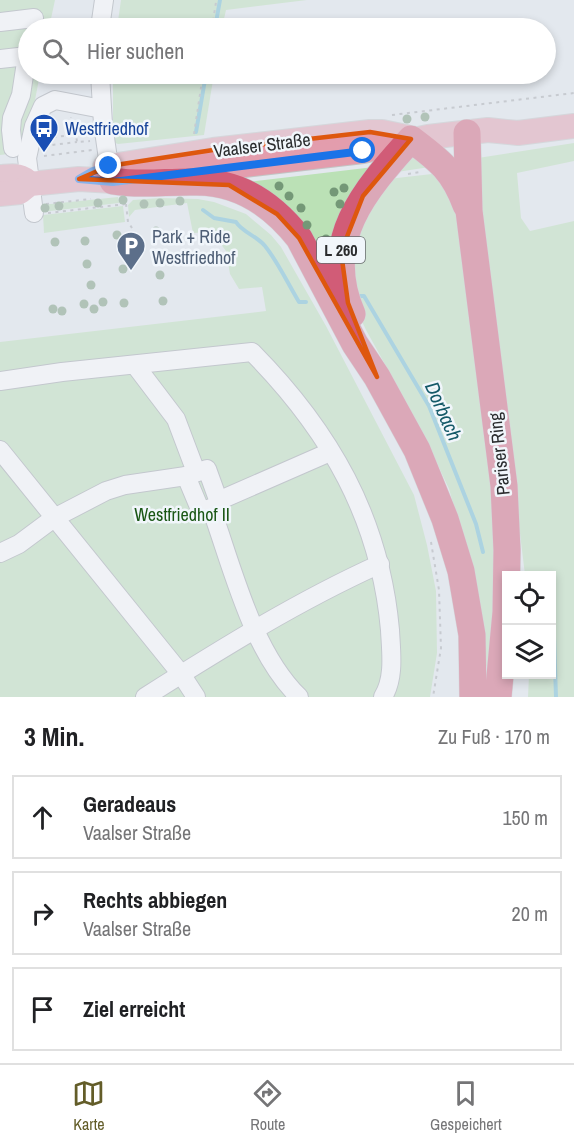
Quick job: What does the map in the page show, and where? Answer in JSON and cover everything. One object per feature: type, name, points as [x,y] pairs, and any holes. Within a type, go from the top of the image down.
[{"type":"highway","points":[[469,211],[477,131]]},
{"type":"highway","points":[[411,139],[447,169],[461,191],[469,211]]},
{"type":"highway","name":"L 260","points":[[377,377],[364,338],[348,303],[342,278],[341,252],[350,219],[363,196],[411,139]]},
{"type":"highway","name":"L 260","points":[[116,189],[135,185],[216,183],[240,190],[267,206],[290,226],[299,238],[355,344],[377,377],[417,450],[445,519],[461,571],[472,635],[473,697]]},
{"type":"highway","name":"Pariser Ring","points":[[469,211],[504,486],[509,563],[498,697]]},
{"type":"highway","points":[[456,697],[461,571]]},
{"type":"highway","points":[[516,697],[517,679]]},
{"type":"main road","name":"Vaalser Straße","points":[[477,131],[515,118],[574,110]]},
{"type":"main road","name":"Vaalser Straße","points":[[32,201],[79,179],[116,189],[213,150],[370,132],[399,134],[411,139],[477,131],[518,133],[574,126]]},
{"type":"main road","name":"Vaalser Straße","points":[[6,159],[19,176],[26,178],[32,201]]},
{"type":"main road","name":"Vaalser Straße","points":[[0,194],[20,192],[32,201]]},
{"type":"lane","points":[[101,18],[104,0]]},
{"type":"lane","points":[[0,22],[18,18]]},
{"type":"lane","points":[[0,59],[18,54]]},
{"type":"lane","points":[[6,159],[12,117],[23,84]]},
{"type":"lane","points":[[101,84],[105,138],[116,189]]},
{"type":"lane","points":[[32,201],[27,158],[38,114],[43,106],[55,100],[102,109]]},
{"type":"lane","points":[[0,381],[62,372],[252,352],[276,375],[303,408],[348,481],[365,515],[380,564],[388,609],[392,659],[387,691],[383,697]]},
{"type":"lane","points":[[135,365],[176,419],[199,507],[206,510],[330,452]]},
{"type":"lane","points":[[0,450],[182,674],[196,697]]},
{"type":"lane","points":[[0,553],[19,544],[54,518],[106,491],[125,485],[191,474]]},
{"type":"lane","points":[[215,505],[254,630],[271,664],[299,697]]},
{"type":"lane","points":[[145,697],[333,585],[380,564]]},
{"type":"path","points":[[214,18],[216,2]]},
{"type":"path","points":[[193,139],[201,84]]},
{"type":"path","points":[[69,102],[73,135]]},
{"type":"path","points":[[43,139],[76,134],[77,142]]},
{"type":"path","points":[[51,138],[52,145],[105,138]]},
{"type":"path","points":[[408,174],[420,172]]},
{"type":"path","points":[[32,201],[46,214],[116,189]]},
{"type":"path","points":[[32,201],[116,189]]},
{"type":"path","points":[[116,189],[132,228]]},
{"type":"path","points":[[428,534],[439,590],[441,648],[433,697]]},
{"type":"highlighted area","points":[[370,132],[411,139],[363,196],[341,252],[348,303],[377,377],[299,238],[277,214],[229,185],[79,179],[109,166],[213,150]]},
{"type":"green space","points":[[0,0],[55,0],[51,18],[18,18],[18,84],[38,84],[25,152],[0,155]]},
{"type":"green space","points":[[121,0],[307,0],[226,10],[224,18],[118,18]]},
{"type":"green space","points":[[113,84],[212,84],[204,135],[118,144],[113,142]]},
{"type":"green space","points":[[574,143],[574,161],[517,173],[521,218],[530,231],[574,221],[574,697],[528,697],[529,679],[556,679],[556,571],[525,571],[478,186],[478,158]]},
{"type":"green space","points":[[415,152],[430,167],[397,172]]},
{"type":"green space","points":[[374,167],[338,295],[248,182]]},
{"type":"green space","points":[[437,170],[455,199],[485,416],[496,542],[493,651],[487,668],[481,652],[460,527],[449,489],[422,431],[366,330],[351,298],[345,253],[388,179],[432,174]]},
{"type":"green space","points":[[118,197],[119,203],[42,212],[41,205]]},
{"type":"green space","name":"Westfriedhof II","points":[[198,199],[214,202],[246,214],[271,235],[281,247],[326,326],[414,495],[436,591],[437,653],[430,697],[0,697],[0,342],[266,311],[262,287],[239,289],[230,274],[226,251],[212,232],[193,233],[187,203],[135,210],[129,217],[128,205],[133,200]]},
{"type":"green space","points":[[123,206],[125,222],[44,233],[43,215]]},
{"type":"waterway","name":"Dorbach","points":[[217,18],[220,0]]},
{"type":"waterway","name":"Dorbach","points":[[196,132],[204,84]]},
{"type":"waterway","name":"Dorbach","points":[[203,210],[214,218],[236,222],[262,243],[299,302],[306,302]]},
{"type":"waterway","name":"Dorbach","points":[[358,296],[364,296],[429,406],[476,524],[483,552]]},
{"type":"waterway","name":"Dorbach","points":[[554,625],[556,697]]},
{"type":"place","name":"Westfriedhof","points":[[44,154]]},
{"type":"place","name":"Park + Ride Westfriedhof","points":[[131,272]]},
{"type":"route","points":[[109,166],[79,179],[113,182],[363,151]]}]
